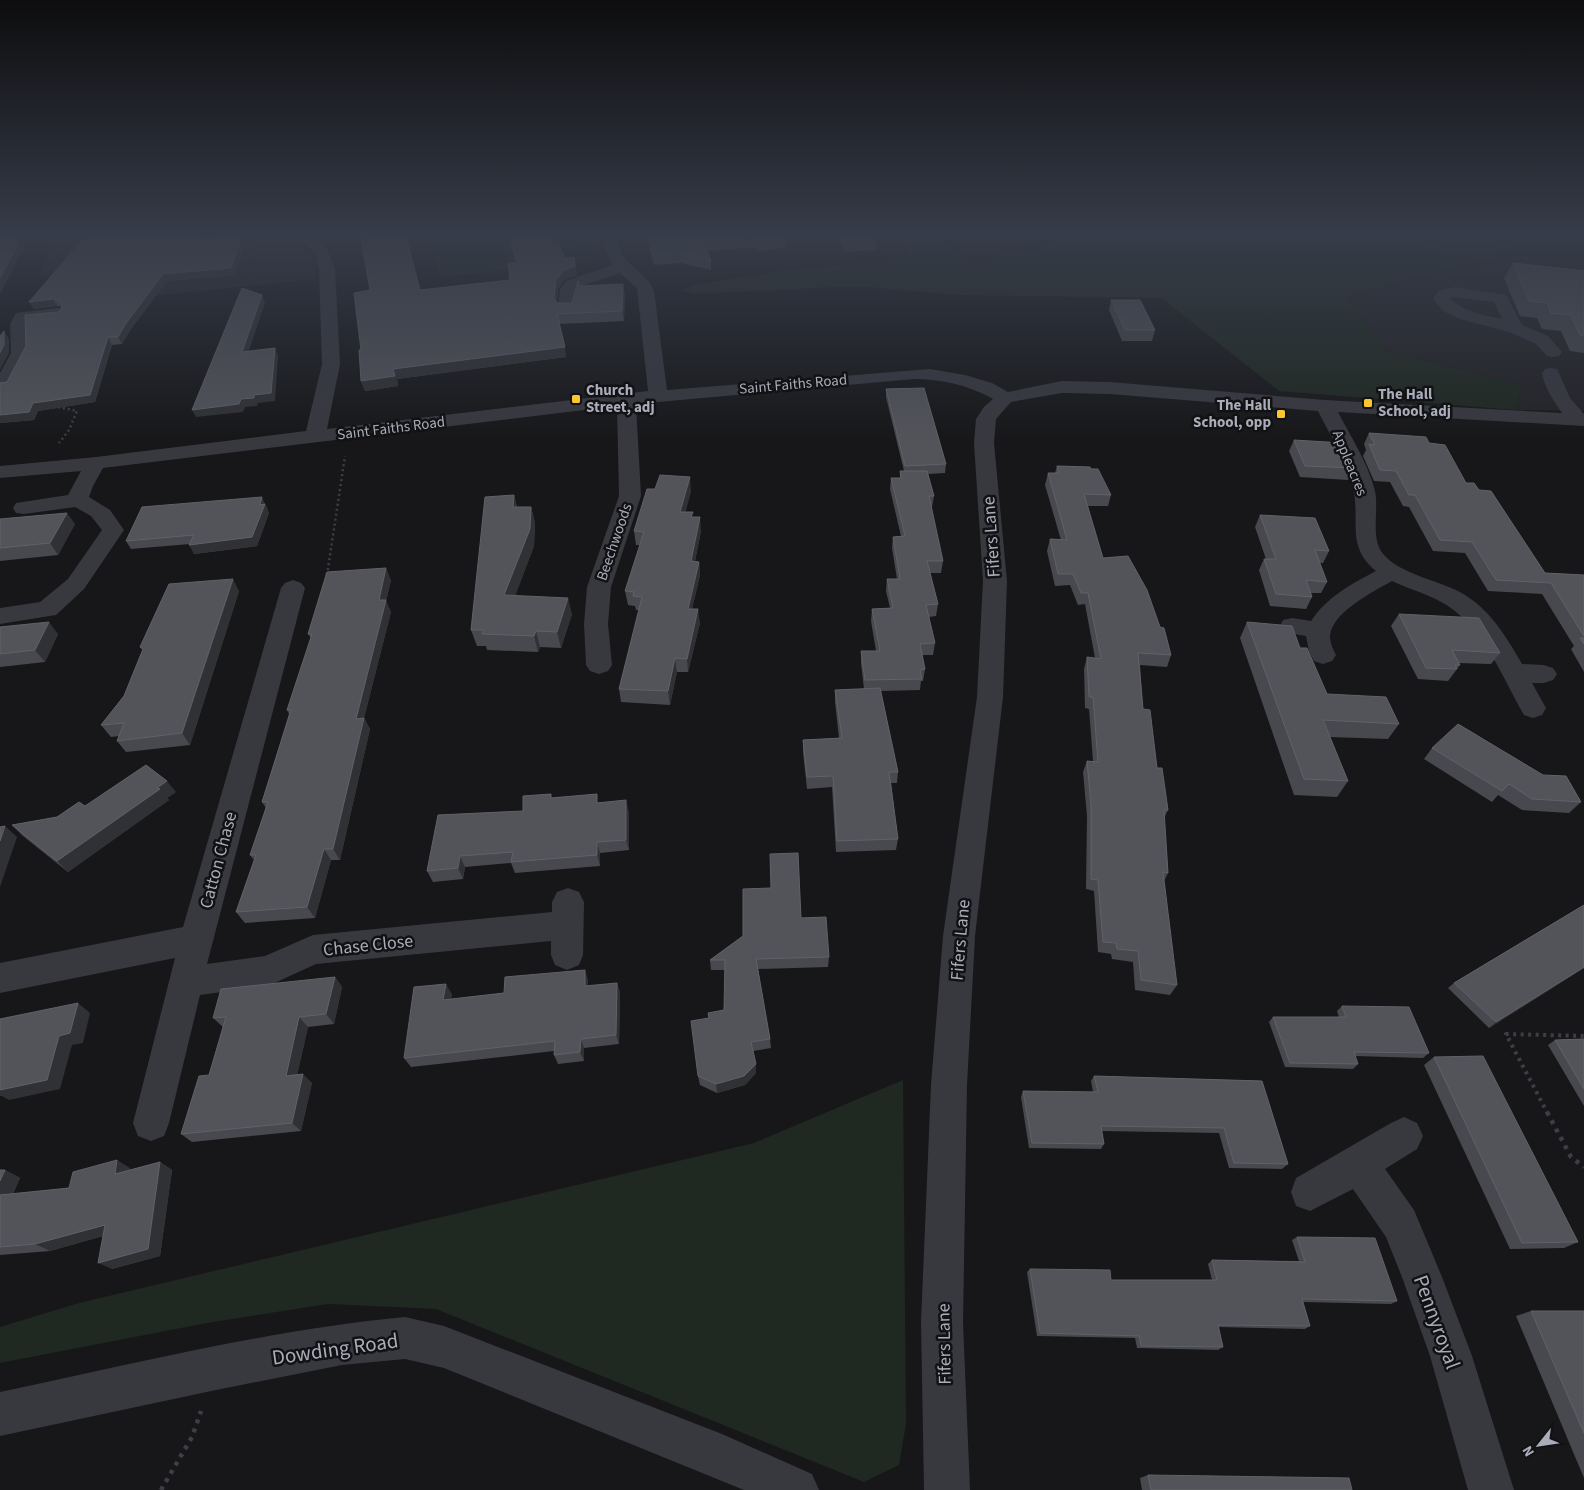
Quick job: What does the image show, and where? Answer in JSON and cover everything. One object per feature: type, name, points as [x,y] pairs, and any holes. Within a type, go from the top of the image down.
[{"type":"street","points":[[315,437],[331,364],[329,302]]},
{"type":"street","points":[[566,308],[567,302]]},
{"type":"street","points":[[647,302],[658,396]]},
{"type":"street","points":[[1444,302],[1460,316],[1515,328],[1542,340],[1553,352]]},
{"type":"street","points":[[1502,302],[1515,328]]},
{"type":"street","points":[[1,387],[20,353],[18,324],[22,317],[57,313]]},
{"type":"street","points":[[1551,373],[1552,382],[1559,398],[1580,419]]},
{"type":"street","name":"Saint Faiths Road","points":[[0,472],[349,434],[480,416],[658,396],[812,382],[930,374],[959,379],[985,387],[1005,398]]},
{"type":"street","points":[[1005,398],[1062,387],[1110,388],[1325,406],[1580,419]]},
{"type":"street","name":"Fifers Lane","points":[[948,1490],[942,1322],[949,1085],[959,936],[990,697],[995,581],[984,443],[986,419],[991,411],[1005,398]]},
{"type":"street","name":"Beechwoods","points":[[599,665],[596,624],[599,587],[630,496],[626,400]]},
{"type":"street","name":"Appleacres","points":[[1325,406],[1365,491],[1367,542],[1371,555],[1392,572],[1414,583],[1449,596],[1465,606],[1481,620],[1533,708]]},
{"type":"street","points":[[77,500],[82,486],[96,463]]},
{"type":"street","points":[[0,616],[47,608],[76,584],[113,530],[107,519],[92,506],[77,500],[24,508]]},
{"type":"street","points":[[1322,655],[1318,637],[1326,617],[1344,601],[1392,572]]},
{"type":"street","name":"Catton Chase","points":[[196,939],[293,588]]},
{"type":"street","points":[[1292,626],[1320,630]]},
{"type":"street","points":[[1513,672],[1544,674]]},
{"type":"street","name":"Chase Close","points":[[186,982],[268,971],[313,950],[567,927]]},
{"type":"street","points":[[0,978],[196,939],[151,1123]]},
{"type":"street","points":[[1310,1192],[1404,1136]]},
{"type":"street","name":"Pennyroyal","points":[[1359,1164],[1400,1224],[1422,1277],[1451,1356],[1491,1490]]},
{"type":"street","name":"Dowding Road","points":[[0,1414],[216,1368],[342,1344],[405,1338],[444,1347],[722,1457],[796,1490]]},
{"type":"path","points":[[53,467],[58,456],[56,449],[77,411],[54,406]]},
{"type":"path","points":[[326,579],[349,434]]},
{"type":"path","points":[[1584,1036],[1506,1034],[1571,1157],[1584,1167]]},
{"type":"path","points":[[161,1490],[192,1436],[216,1368]]},
{"type":"shaded area","points":[[1166,302],[1351,302],[1387,351],[1522,385],[1516,410],[1279,391]]},
{"type":"shaded area","points":[[1351,302],[1584,302],[1584,411],[1516,410],[1522,385],[1387,351]]},
{"type":"shaded area","points":[[903,1080],[906,1424],[899,1465],[864,1482],[436,1309],[328,1304],[207,1323],[0,1363],[0,1327],[79,1303],[754,1143]]},
{"type":"building","points":[[60,302],[142,302],[118,337],[108,337],[90,395],[33,403],[29,412],[0,415],[0,383],[7,382],[26,346],[25,315],[59,312],[62,307]]},
{"type":"building","points":[[236,302],[260,302],[242,352],[275,348],[271,393],[254,395],[254,398],[241,399],[239,404],[192,410]]},
{"type":"building","points":[[355,302],[622,302],[622,311],[557,314],[565,347],[393,369],[395,376],[361,381],[359,350],[361,350]]},
{"type":"building","points":[[1112,302],[1141,302],[1155,330],[1125,330]]},
{"type":"building","points":[[1534,302],[1584,302],[1584,335],[1580,335],[1571,315],[1551,313],[1547,303]]},
{"type":"building","points":[[4,331],[4,345],[0,353],[0,336]]},
{"type":"building","points":[[924,388],[946,464],[905,466],[886,389]]},
{"type":"building","points":[[1369,433],[1426,437],[1429,443],[1445,445],[1466,483],[1474,483],[1479,490],[1491,491],[1545,573],[1584,575],[1584,636],[1551,583],[1496,580],[1472,542],[1440,540],[1415,495],[1409,495],[1396,471],[1380,470],[1369,444],[1375,445]]},
{"type":"building","points":[[1294,440],[1344,443],[1354,468],[1305,466]]},
{"type":"building","points":[[1057,466],[1098,469],[1111,495],[1084,494],[1103,558],[1128,556],[1147,590],[1160,627],[1164,628],[1171,655],[1138,653],[1143,709],[1150,710],[1157,768],[1162,768],[1168,810],[1164,810],[1168,873],[1163,872],[1177,985],[1141,980],[1138,951],[1117,949],[1116,943],[1103,942],[1098,880],[1091,879],[1091,805],[1087,761],[1098,762],[1093,697],[1089,697],[1087,657],[1101,659],[1088,593],[1081,593],[1073,574],[1058,574],[1050,539],[1067,540],[1048,473],[1059,473]]},
{"type":"building","points":[[900,471],[927,471],[934,496],[929,496],[943,561],[927,561],[938,604],[926,605],[935,643],[920,644],[925,669],[920,670],[922,679],[865,680],[861,651],[880,651],[872,609],[893,608],[887,579],[900,579],[893,537],[905,536],[891,478],[901,478]]},
{"type":"building","points":[[660,475],[690,477],[680,512],[693,512],[691,517],[700,517],[691,561],[699,562],[688,609],[698,609],[687,659],[675,658],[668,691],[619,689],[642,597],[633,596],[634,592],[625,591],[644,532],[634,531],[647,489],[655,489]]},
{"type":"building","points":[[514,495],[513,507],[531,507],[530,529],[504,595],[568,598],[557,632],[536,631],[534,636],[482,634],[484,630],[471,630],[485,497]]},
{"type":"building","points":[[262,497],[260,505],[265,504],[252,537],[189,545],[194,535],[126,541],[142,507]]},
{"type":"building","points":[[67,513],[50,543],[0,548],[0,519]]},
{"type":"building","points":[[1260,515],[1315,518],[1329,551],[1315,550],[1327,582],[1306,580],[1312,597],[1276,594],[1264,559],[1276,559]]},
{"type":"building","points":[[386,568],[379,600],[386,600],[356,719],[364,718],[333,849],[324,849],[307,907],[236,912],[256,855],[250,855],[268,802],[262,802],[291,710],[287,710],[312,634],[308,634],[327,572]]},
{"type":"building","points":[[233,579],[182,733],[117,741],[124,723],[101,725],[124,696],[143,649],[140,647],[169,584]]},
{"type":"building","points":[[1399,614],[1479,618],[1500,653],[1452,650],[1460,665],[1455,665],[1457,669],[1426,668]]},
{"type":"building","points":[[49,622],[35,650],[0,654],[0,627]]},
{"type":"building","points":[[1247,622],[1292,626],[1300,648],[1307,648],[1327,694],[1386,697],[1399,724],[1323,720],[1348,781],[1304,779]]},
{"type":"building","points":[[880,688],[898,772],[889,772],[898,839],[837,841],[833,776],[807,777],[803,740],[842,738],[835,690]]},
{"type":"building","points":[[1458,724],[1543,775],[1566,776],[1581,802],[1532,799],[1509,784],[1502,791],[1432,748]]},
{"type":"building","points":[[146,765],[167,781],[157,788],[160,789],[57,861],[12,825],[57,817],[79,802],[85,806]]},
{"type":"building","points":[[551,794],[551,798],[597,794],[597,803],[626,800],[626,840],[597,842],[597,855],[511,862],[513,852],[460,856],[458,868],[427,871],[438,815],[523,811],[523,796]]},
{"type":"building","points":[[5,826],[0,841],[0,827]]},
{"type":"building","points":[[798,853],[801,918],[826,917],[829,957],[756,959],[770,1039],[751,1042],[756,1064],[744,1076],[716,1084],[698,1076],[691,1021],[709,1018],[708,1013],[724,1010],[725,960],[710,960],[743,936],[743,889],[771,888],[770,854]]},
{"type":"building","points":[[1584,905],[1584,967],[1496,1022],[1454,983]]},
{"type":"building","points":[[585,970],[585,986],[617,983],[616,1035],[581,1039],[580,1052],[554,1055],[555,1041],[404,1058],[414,987],[446,984],[443,1000],[504,993],[505,977]]},
{"type":"building","points":[[335,977],[326,1014],[299,1017],[286,1076],[303,1074],[292,1123],[181,1134],[199,1076],[209,1075],[226,1017],[213,1018],[221,989]]},
{"type":"building","points":[[78,1003],[70,1033],[59,1036],[47,1080],[0,1090],[0,1019]]},
{"type":"building","points":[[1342,1006],[1409,1007],[1429,1053],[1354,1052],[1358,1064],[1290,1063],[1273,1017],[1346,1017]]},
{"type":"building","points":[[1584,1039],[1584,1089],[1555,1040]]},
{"type":"building","points":[[1483,1056],[1578,1242],[1522,1243],[1434,1057]]},
{"type":"building","points":[[1094,1076],[1262,1081],[1288,1164],[1234,1163],[1224,1128],[1101,1126],[1104,1144],[1032,1143],[1023,1091],[1098,1092]]},
{"type":"building","points":[[117,1160],[115,1174],[160,1162],[148,1249],[98,1263],[105,1225],[35,1244],[0,1247],[0,1195],[69,1188],[73,1172]]},
{"type":"building","points":[[0,1170],[5,1170],[0,1181]]},
{"type":"building","points":[[1297,1237],[1375,1238],[1397,1301],[1302,1299],[1310,1326],[1218,1325],[1223,1347],[1141,1346],[1139,1336],[1040,1333],[1030,1269],[1110,1270],[1111,1280],[1217,1280],[1212,1260],[1305,1262]]},
{"type":"building","points":[[1531,1311],[1584,1311],[1584,1433]]},
{"type":"building","points":[[1148,1475],[1349,1478],[1352,1490],[1151,1490]]},
{"type":"place","name":"Church Street, adj","points":[[576,399]]},
{"type":"place","name":"The Hall School, adj","points":[[1368,403]]},
{"type":"place","name":"The Hall School, opp","points":[[1281,414]]}]
